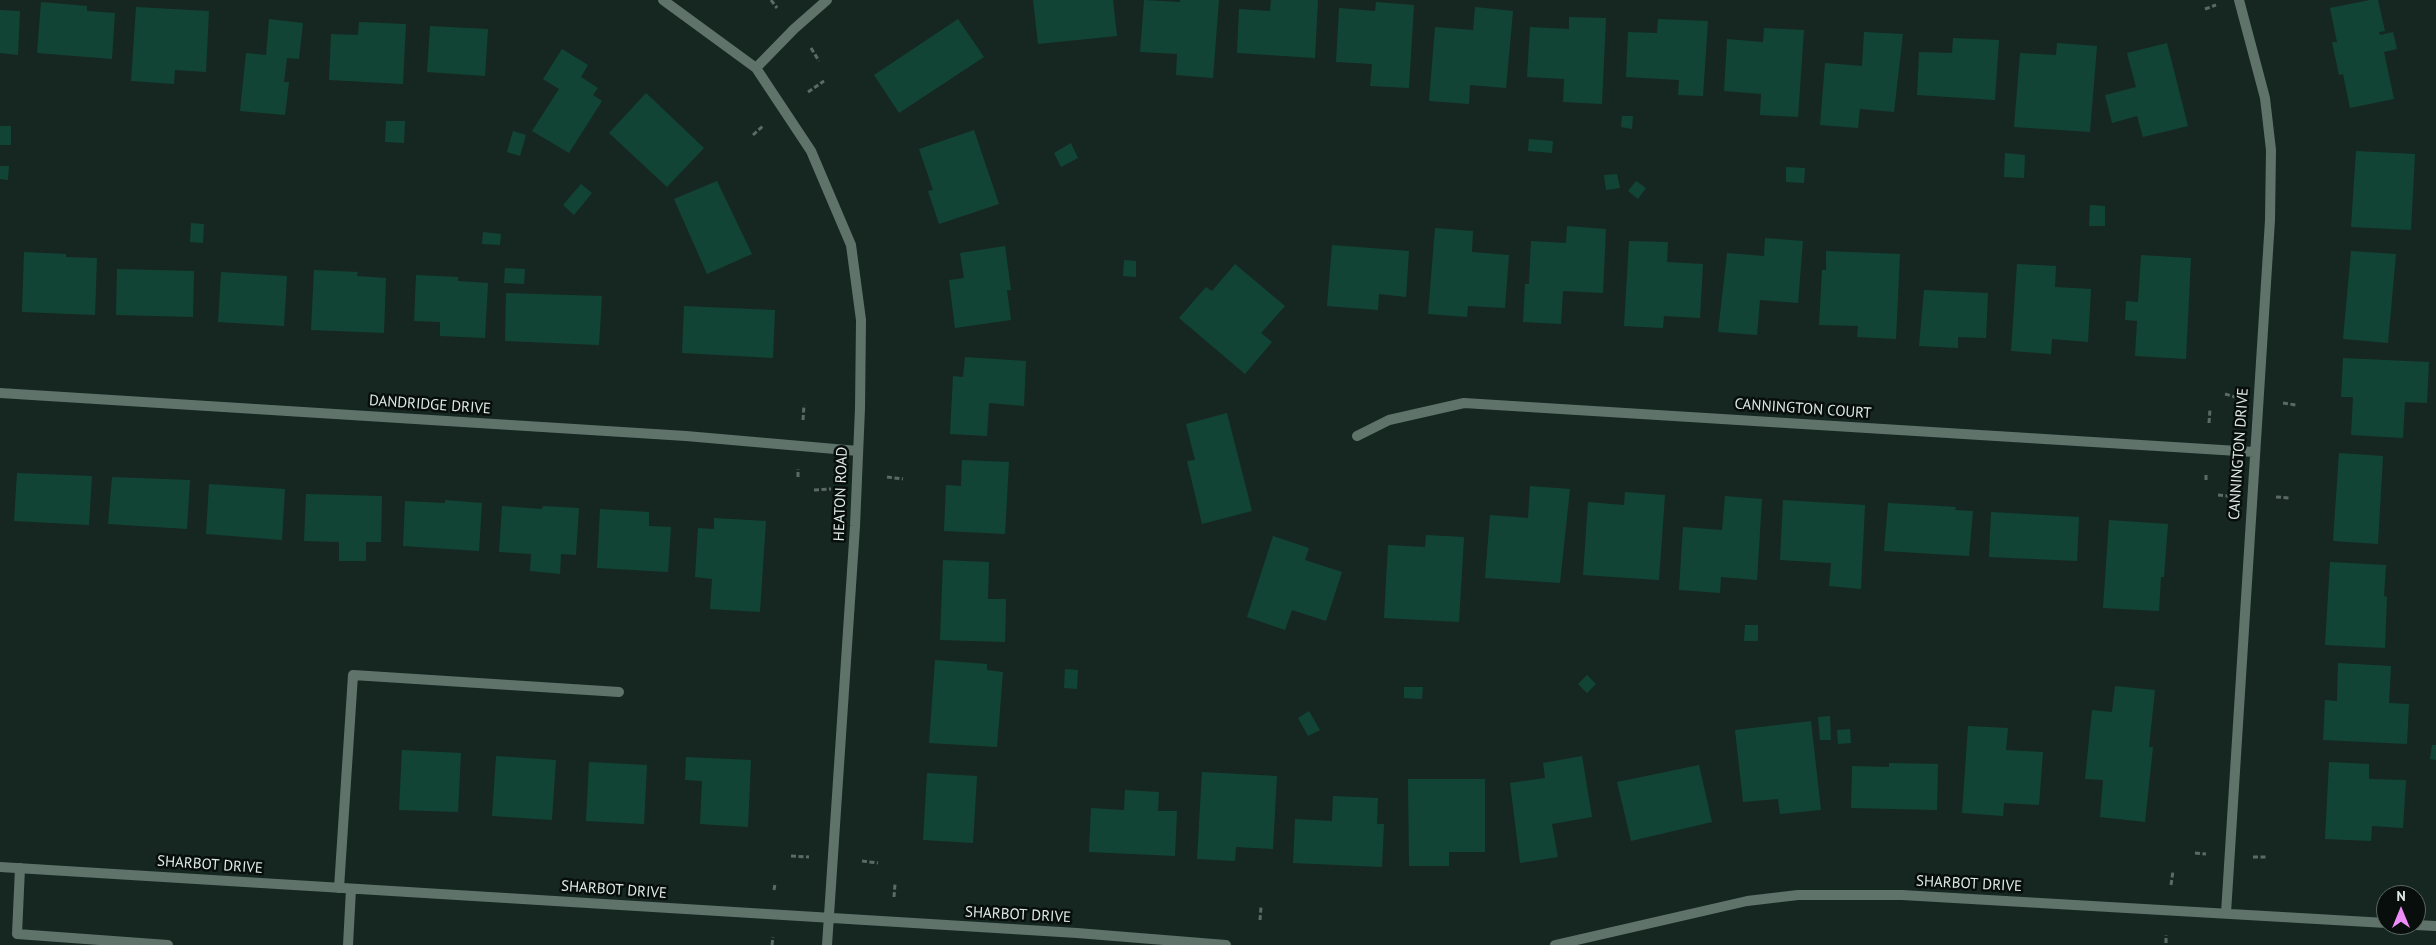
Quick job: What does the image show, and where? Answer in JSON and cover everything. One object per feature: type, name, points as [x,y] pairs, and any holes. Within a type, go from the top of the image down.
[{"type":"street","name":"HEATON ROAD","points":[[663,0],[756,68],[811,150],[851,245],[861,320],[858,451],[855,526],[827,945]]},
{"type":"street","points":[[756,68],[794,28],[827,0]]},
{"type":"street","name":"CANNINGTON DRIVE","points":[[2226,913],[2270,220],[2271,150],[2265,98],[2239,0]]},
{"type":"street","name":"DANDRIDGE DRIVE","points":[[0,393],[686,436],[858,451]]},
{"type":"street","name":"CANNINGTON COURT","points":[[1357,436],[1389,420],[1464,403],[2254,452]]},
{"type":"street","points":[[340,888],[353,675],[619,692]]},
{"type":"street","name":"SHARBOT DRIVE","points":[[0,867],[1077,933],[1226,945]]},
{"type":"street","points":[[20,868],[17,934],[168,945]]},
{"type":"street","points":[[348,945],[351,889]]},
{"type":"street","name":"SHARBOT DRIVE","points":[[1555,945],[1738,902],[1798,895],[1902,895],[2376,922]]},
{"type":"path","points":[[771,0],[777,8]]},
{"type":"path","points":[[2205,9],[2217,5]]},
{"type":"path","points":[[811,48],[819,60]]},
{"type":"path","points":[[808,92],[824,81]]},
{"type":"path","points":[[753,134],[767,123]]},
{"type":"path","points":[[2225,394],[2238,397]]},
{"type":"path","points":[[2283,403],[2296,404]]},
{"type":"path","points":[[803,420],[804,405]]},
{"type":"path","points":[[2209,424],[2210,409]]},
{"type":"path","points":[[887,477],[903,479]]},
{"type":"path","points":[[814,490],[831,489]]},
{"type":"path","points":[[2218,495],[2232,496]]},
{"type":"path","points":[[2275,497],[2290,498]]},
{"type":"path","points":[[2195,853],[2209,854]]},
{"type":"path","points":[[791,856],[809,857]]},
{"type":"path","points":[[2253,857],[2267,857]]},
{"type":"path","points":[[862,861],[878,863]]},
{"type":"path","points":[[2171,885],[2173,871]]},
{"type":"path","points":[[774,890],[775,884]]},
{"type":"path","points":[[894,897],[895,884]]},
{"type":"path","points":[[1260,920],[1261,907]]},
{"type":"building","points":[[1033,0],[1113,0],[1117,36],[1038,44]]},
{"type":"building","points":[[1144,0],[1180,2],[1180,0],[1219,0],[1213,78],[1176,75],[1177,54],[1140,52]]},
{"type":"building","points":[[1271,0],[1318,0],[1315,58],[1237,53],[1239,9],[1270,11]]},
{"type":"building","points":[[2378,0],[2385,31],[2379,32],[2380,35],[2393,32],[2397,49],[2384,52],[2394,99],[2350,108],[2343,74],[2339,75],[2332,42],[2337,42],[2330,8]]},
{"type":"building","points":[[41,2],[87,6],[87,11],[115,13],[112,59],[37,53]]},
{"type":"building","points":[[1376,2],[1414,5],[1409,88],[1370,86],[1372,64],[1336,62],[1339,8],[1375,11]]},
{"type":"building","points":[[136,7],[209,11],[206,72],[175,70],[174,84],[131,81]]},
{"type":"building","points":[[1475,7],[1513,11],[1506,88],[1470,85],[1469,104],[1429,101],[1435,27],[1473,30]]},
{"type":"building","points":[[0,10],[20,11],[18,55],[0,53]]},
{"type":"building","points":[[1569,17],[1606,18],[1602,104],[1563,102],[1564,79],[1527,77],[1530,27],[1569,29]]},
{"type":"building","points":[[269,19],[303,23],[299,59],[287,58],[284,82],[289,82],[285,115],[240,111],[246,53],[266,55]]},
{"type":"building","points":[[958,19],[984,57],[899,113],[874,75]]},
{"type":"building","points":[[1658,19],[1708,21],[1703,96],[1678,95],[1679,80],[1626,77],[1628,32],[1657,33]]},
{"type":"building","points":[[359,22],[406,24],[403,84],[329,80],[331,34],[358,35]]},
{"type":"building","points":[[430,26],[488,29],[485,76],[427,72]]},
{"type":"building","points":[[1764,28],[1804,30],[1798,117],[1760,115],[1761,94],[1724,91],[1727,39],[1763,42]]},
{"type":"building","points":[[1864,32],[1903,34],[1894,112],[1860,109],[1858,128],[1820,125],[1825,63],[1862,66]]},
{"type":"building","points":[[1953,38],[1999,40],[1995,100],[1917,95],[1919,52],[1952,53]]},
{"type":"building","points":[[2057,43],[2097,46],[2090,132],[2014,127],[2020,53],[2056,55]]},
{"type":"building","points":[[2167,43],[2188,126],[2143,137],[2137,116],[2112,123],[2105,95],[2136,87],[2127,53]]},
{"type":"building","points":[[562,49],[588,65],[581,77],[598,88],[593,95],[602,101],[569,153],[532,131],[559,89],[543,79]]},
{"type":"building","points":[[646,93],[704,148],[667,187],[609,133]]},
{"type":"building","points":[[1622,116],[1633,116],[1632,129],[1621,127]]},
{"type":"building","points":[[386,121],[405,121],[404,143],[385,142]]},
{"type":"building","points":[[0,126],[11,126],[11,145],[0,145]]},
{"type":"building","points":[[974,130],[999,204],[939,224],[928,191],[933,190],[919,149]]},
{"type":"building","points":[[513,131],[526,135],[520,156],[507,152]]},
{"type":"building","points":[[1529,139],[1553,141],[1552,153],[1528,151]]},
{"type":"building","points":[[1071,143],[1078,158],[1061,167],[1054,153]]},
{"type":"building","points":[[2356,151],[2415,154],[2411,230],[2351,227]]},
{"type":"building","points":[[2005,153],[2025,155],[2024,178],[2004,177]]},
{"type":"building","points":[[0,166],[9,166],[8,180],[0,179]]},
{"type":"building","points":[[1786,167],[1805,168],[1804,183],[1786,182]]},
{"type":"building","points":[[1617,174],[1620,188],[1606,190],[1604,175]]},
{"type":"building","points":[[717,181],[752,254],[707,274],[674,199]]},
{"type":"building","points":[[1636,181],[1646,188],[1638,199],[1628,191]]},
{"type":"building","points":[[581,184],[592,193],[574,215],[563,205]]},
{"type":"building","points":[[2090,205],[2105,206],[2105,226],[2089,226]]},
{"type":"building","points":[[191,223],[204,224],[203,243],[190,242]]},
{"type":"building","points":[[1567,226],[1606,229],[1603,293],[1563,291],[1561,324],[1523,322],[1525,284],[1529,284],[1531,241],[1566,243]]},
{"type":"building","points":[[1435,228],[1473,231],[1472,252],[1509,255],[1505,308],[1468,306],[1467,317],[1428,314]]},
{"type":"building","points":[[483,232],[501,234],[500,245],[482,244]]},
{"type":"building","points":[[1765,238],[1803,241],[1798,303],[1760,300],[1757,335],[1718,332],[1727,253],[1764,256]]},
{"type":"building","points":[[1629,241],[1668,242],[1667,262],[1703,264],[1700,318],[1664,316],[1663,328],[1624,326]]},
{"type":"building","points":[[1332,245],[1409,251],[1406,297],[1379,294],[1378,310],[1327,306]]},
{"type":"building","points":[[1005,246],[1011,290],[1007,290],[1011,320],[955,328],[949,280],[964,278],[960,253]]},
{"type":"building","points":[[1826,251],[1900,254],[1896,339],[1857,337],[1858,326],[1819,325],[1822,270],[1826,270]]},
{"type":"building","points":[[2351,251],[2396,254],[2388,343],[2343,339]]},
{"type":"building","points":[[24,252],[66,254],[66,257],[97,258],[95,315],[22,312]]},
{"type":"building","points":[[2141,255],[2191,258],[2186,359],[2135,356],[2137,321],[2125,320],[2126,301],[2138,302]]},
{"type":"building","points":[[1124,260],[1136,261],[1136,277],[1123,276]]},
{"type":"building","points":[[1235,264],[1285,306],[1261,333],[1272,342],[1245,374],[1179,318],[1206,287],[1212,291]]},
{"type":"building","points":[[2017,264],[2056,266],[2055,287],[2091,289],[2088,342],[2052,339],[2051,354],[2011,351]]},
{"type":"building","points":[[505,268],[525,269],[524,284],[504,283]]},
{"type":"building","points":[[117,269],[194,271],[193,317],[116,315]]},
{"type":"building","points":[[314,270],[358,272],[357,276],[386,278],[384,333],[311,330]]},
{"type":"building","points":[[221,272],[287,276],[284,326],[218,322]]},
{"type":"building","points":[[416,275],[458,277],[458,281],[488,283],[485,338],[440,336],[440,322],[414,321]]},
{"type":"building","points":[[1924,290],[1988,293],[1986,338],[1958,337],[1958,348],[1919,346]]},
{"type":"building","points":[[506,293],[602,296],[599,345],[505,341]]},
{"type":"building","points":[[684,306],[775,310],[773,358],[682,353]]},
{"type":"building","points":[[965,357],[1026,361],[1024,406],[989,403],[987,436],[950,434],[953,376],[963,377]]},
{"type":"building","points":[[2343,358],[2429,362],[2427,403],[2405,402],[2403,438],[2351,435],[2353,397],[2341,397]]},
{"type":"building","points":[[1227,413],[1252,511],[1202,524],[1187,461],[1195,460],[1186,424]]},
{"type":"building","points":[[2339,453],[2383,456],[2378,544],[2333,541]]},
{"type":"building","points":[[962,460],[1009,462],[1005,534],[944,531],[946,485],[961,486]]},
{"type":"building","points":[[17,473],[92,476],[89,525],[14,521]]},
{"type":"building","points":[[112,477],[190,480],[187,529],[108,524]]},
{"type":"building","points":[[209,484],[285,489],[282,540],[206,534]]},
{"type":"building","points":[[1530,486],[1570,489],[1560,583],[1485,578],[1490,515],[1528,518]]},
{"type":"building","points":[[1625,492],[1665,495],[1659,580],[1583,575],[1588,502],[1624,505]]},
{"type":"building","points":[[306,494],[382,496],[381,542],[366,542],[366,561],[339,561],[339,542],[304,541]]},
{"type":"building","points":[[1725,496],[1762,499],[1757,580],[1721,577],[1720,593],[1679,590],[1683,527],[1722,530]]},
{"type":"building","points":[[445,500],[482,503],[479,551],[403,546],[405,501],[445,503]]},
{"type":"building","points":[[1783,500],[1865,505],[1861,589],[1829,586],[1831,563],[1780,560]]},
{"type":"building","points":[[1888,503],[1956,507],[1955,510],[1973,511],[1969,556],[1884,551]]},
{"type":"building","points":[[502,506],[542,509],[543,506],[579,508],[576,555],[561,554],[560,574],[530,571],[531,554],[499,552]]},
{"type":"building","points":[[600,509],[649,512],[649,526],[671,527],[668,572],[597,568]]},
{"type":"building","points":[[1991,512],[2079,517],[2077,561],[1989,557]]},
{"type":"building","points":[[714,518],[766,521],[760,612],[710,609],[712,579],[695,577],[698,528],[714,529]]},
{"type":"building","points":[[2109,520],[2168,524],[2164,577],[2161,577],[2159,611],[2103,608]]},
{"type":"building","points":[[1426,535],[1464,537],[1459,622],[1384,618],[1388,545],[1425,547]]},
{"type":"building","points":[[1273,536],[1309,548],[1305,560],[1342,572],[1326,621],[1292,610],[1285,630],[1247,617]]},
{"type":"building","points":[[943,560],[989,562],[988,599],[1006,599],[1005,642],[940,640]]},
{"type":"building","points":[[2330,562],[2386,565],[2384,596],[2387,597],[2385,648],[2325,645]]},
{"type":"building","points":[[1745,625],[1758,625],[1758,641],[1744,641]]},
{"type":"building","points":[[935,660],[987,664],[987,670],[1003,672],[997,747],[929,743]]},
{"type":"building","points":[[2338,663],[2391,666],[2389,703],[2409,704],[2407,744],[2323,740],[2325,700],[2337,701]]},
{"type":"building","points":[[1065,669],[1078,670],[1077,689],[1064,688]]},
{"type":"building","points":[[1587,675],[1596,684],[1587,693],[1578,684]]},
{"type":"building","points":[[2115,686],[2155,690],[2149,747],[2153,747],[2145,822],[2100,817],[2103,780],[2085,779],[2092,710],[2112,712]]},
{"type":"building","points":[[1404,687],[1423,687],[1422,699],[1404,698]]},
{"type":"building","points":[[1309,711],[1320,730],[1308,736],[1298,718]]},
{"type":"building","points":[[1830,716],[1831,740],[1820,740],[1818,717]]},
{"type":"building","points":[[1811,721],[1821,810],[1780,814],[1778,799],[1743,802],[1735,730]]},
{"type":"building","points":[[1968,726],[2008,728],[2006,750],[2043,752],[2039,805],[2004,803],[2003,816],[1962,813]]},
{"type":"building","points":[[1850,729],[1851,743],[1838,744],[1837,730]]},
{"type":"building","points":[[2432,745],[2436,745],[2436,760],[2430,759]]},
{"type":"building","points":[[402,750],[461,753],[458,812],[399,810]]},
{"type":"building","points":[[496,756],[556,760],[552,820],[492,816]]},
{"type":"building","points":[[1582,756],[1592,817],[1552,824],[1558,857],[1520,863],[1510,783],[1545,778],[1543,763]]},
{"type":"building","points":[[686,757],[751,760],[748,827],[700,824],[702,781],[685,780]]},
{"type":"building","points":[[589,762],[647,765],[644,824],[586,821]]},
{"type":"building","points":[[2329,762],[2369,764],[2369,779],[2406,780],[2403,828],[2372,826],[2371,841],[2325,839]]},
{"type":"building","points":[[1889,763],[1938,764],[1937,810],[1851,808],[1852,766],[1889,767]]},
{"type":"building","points":[[1699,765],[1712,822],[1631,841],[1617,782]]},
{"type":"building","points":[[1202,772],[1277,776],[1273,849],[1236,847],[1235,861],[1197,859]]},
{"type":"building","points":[[927,773],[977,776],[973,843],[923,840]]},
{"type":"building","points":[[1408,779],[1485,779],[1485,852],[1449,852],[1449,866],[1409,866]]},
{"type":"building","points":[[1125,790],[1159,792],[1158,811],[1177,811],[1175,856],[1089,852],[1091,808],[1124,810]]},
{"type":"building","points":[[1333,796],[1378,798],[1377,824],[1384,824],[1382,867],[1293,863],[1295,819],[1332,821]]}]
